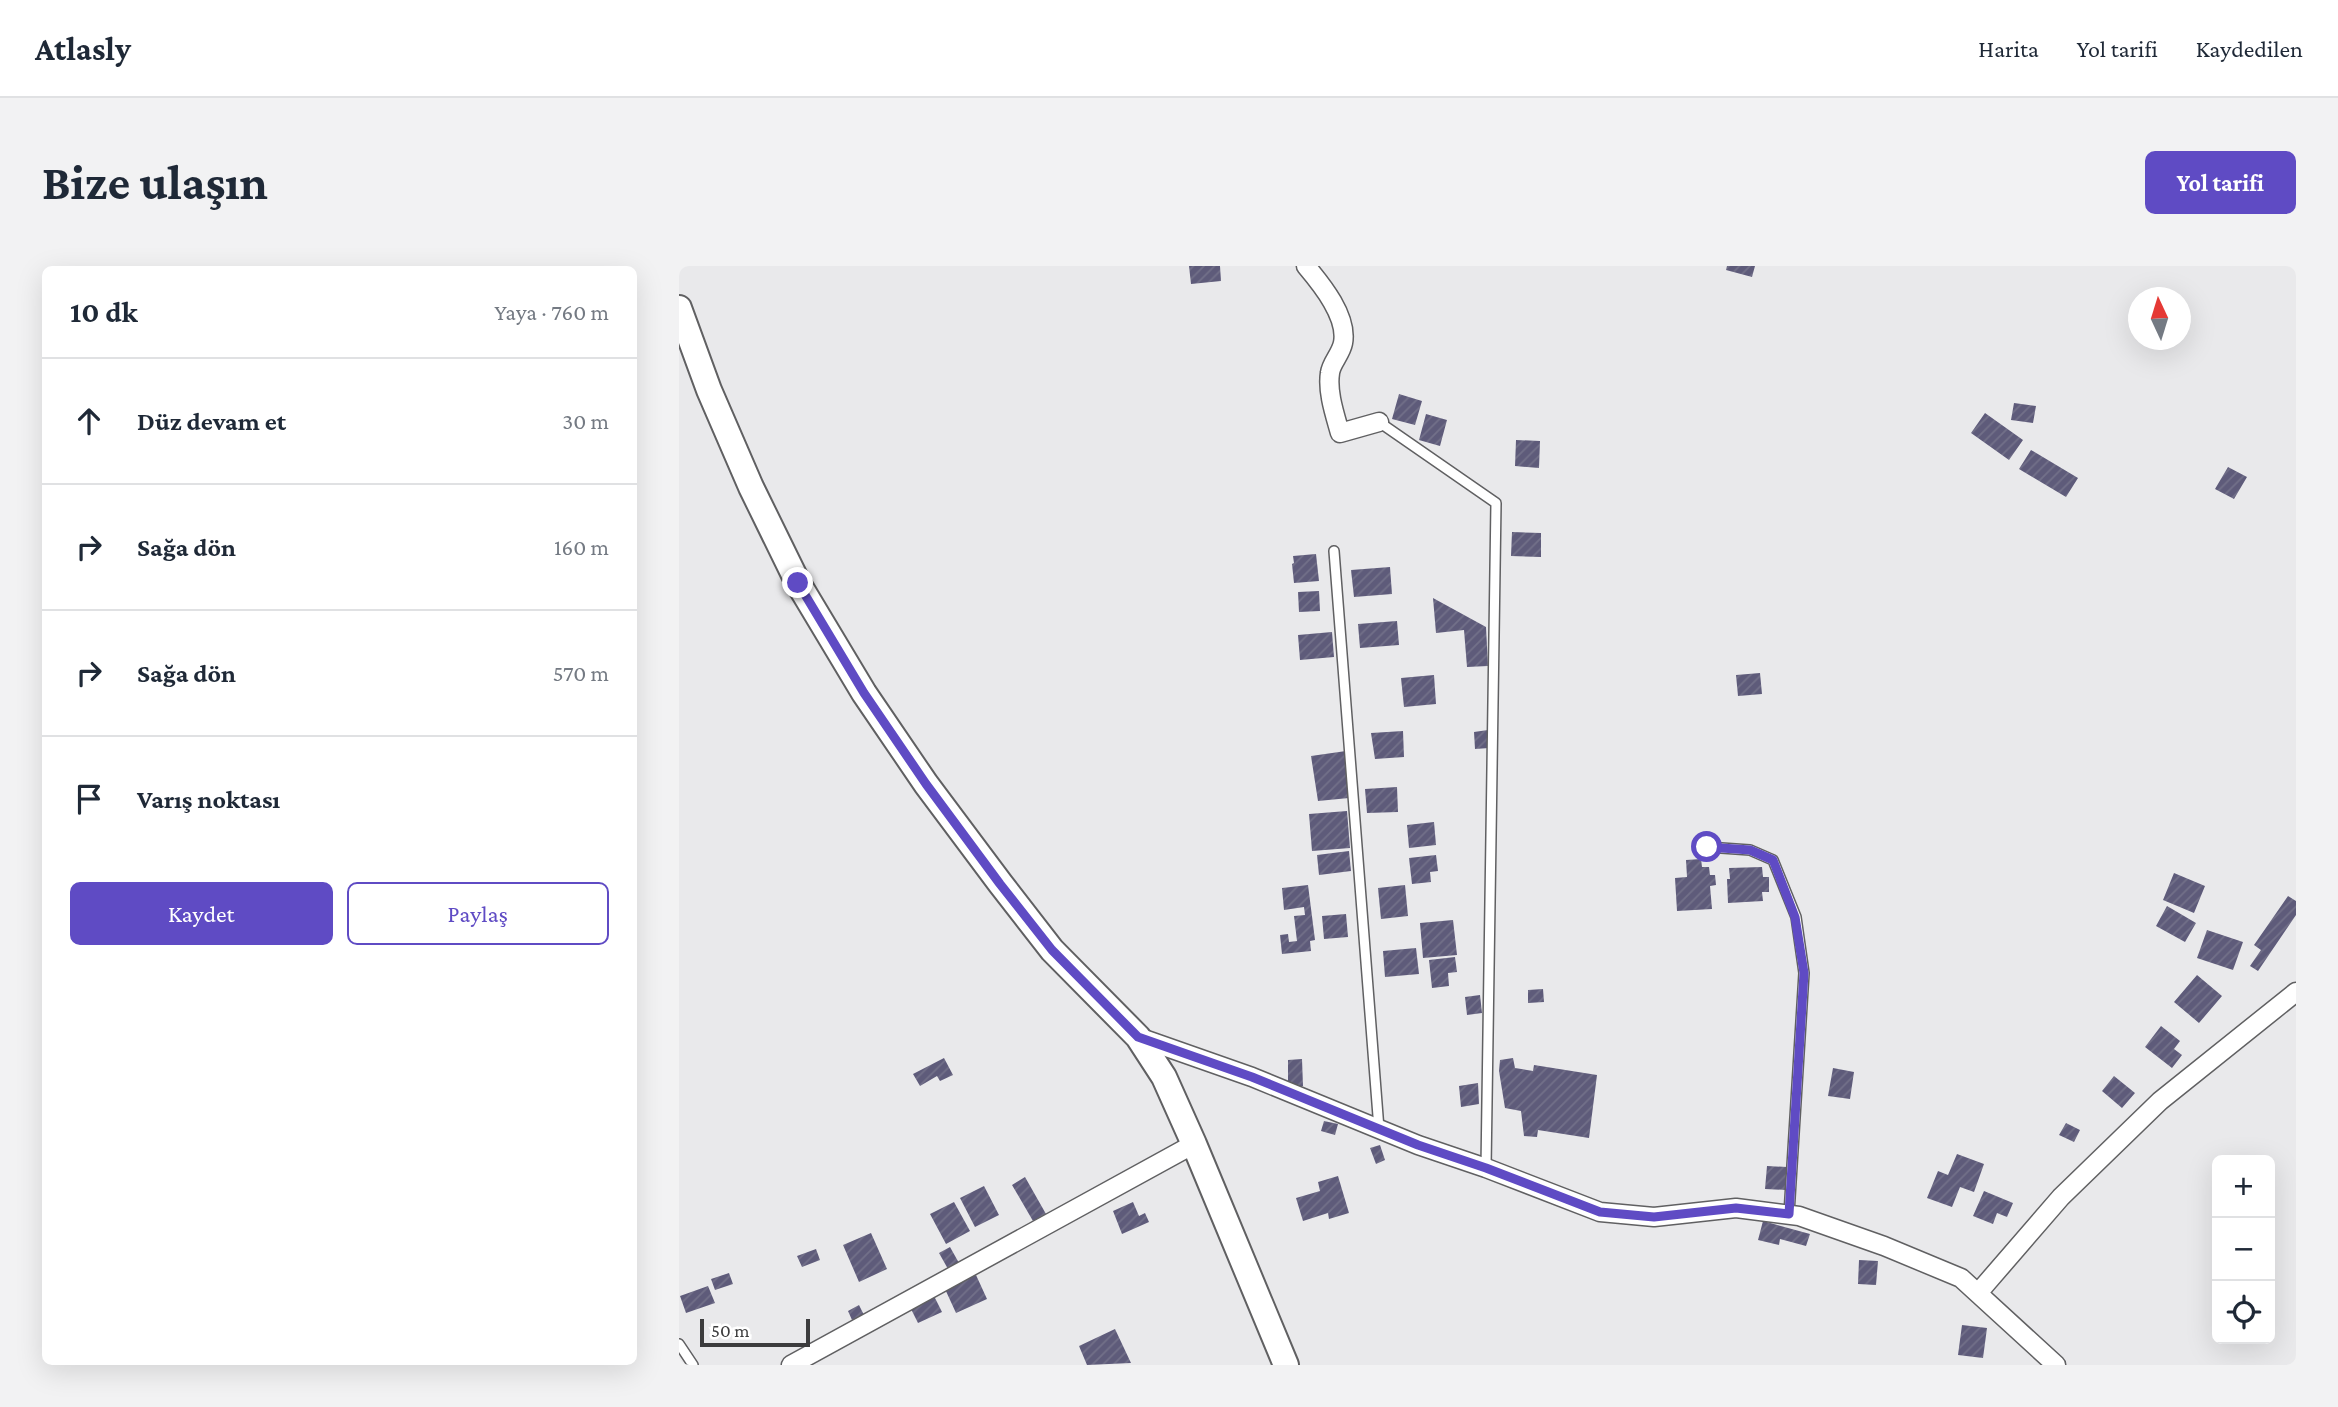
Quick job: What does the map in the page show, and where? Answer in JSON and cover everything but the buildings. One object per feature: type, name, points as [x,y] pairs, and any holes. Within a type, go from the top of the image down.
[{"type":"street","points":[[1306,266],[1325,289],[1339,314],[1344,342],[1330,373],[1333,405],[1340,433],[1379,422]]},
{"type":"street","points":[[679,308],[709,390],[751,487],[798,583],[864,693],[926,784],[1000,884],[1052,950],[1138,1037],[1164,1077],[1195,1144],[1286,1365]]},
{"type":"street","points":[[1978,1293],[2061,1197],[2160,1101],[2296,992]]},
{"type":"street","points":[[1138,1037],[1252,1077],[1380,1129],[1600,1212],[1654,1217],[1736,1208],[1789,1214],[1884,1246],[1961,1278],[2056,1365]]},
{"type":"street","points":[[791,1365],[1195,1144]]},
{"type":"lane","points":[[1379,422],[1496,503],[1486,1168]]},
{"type":"lane","points":[[1334,551],[1380,1129]]},
{"type":"lane","points":[[1707,847],[1750,850],[1773,860],[1795,917],[1804,973],[1789,1214]]},
{"type":"lane","points":[[679,1344],[693,1365]]},
{"type":"route","points":[[798,583],[864,693],[926,784],[1000,884],[1052,950],[1138,1037],[1252,1077],[1418,1145],[1600,1212],[1654,1217],[1736,1208],[1789,1214],[1804,973],[1795,917],[1773,860],[1750,850],[1707,847]]}]
